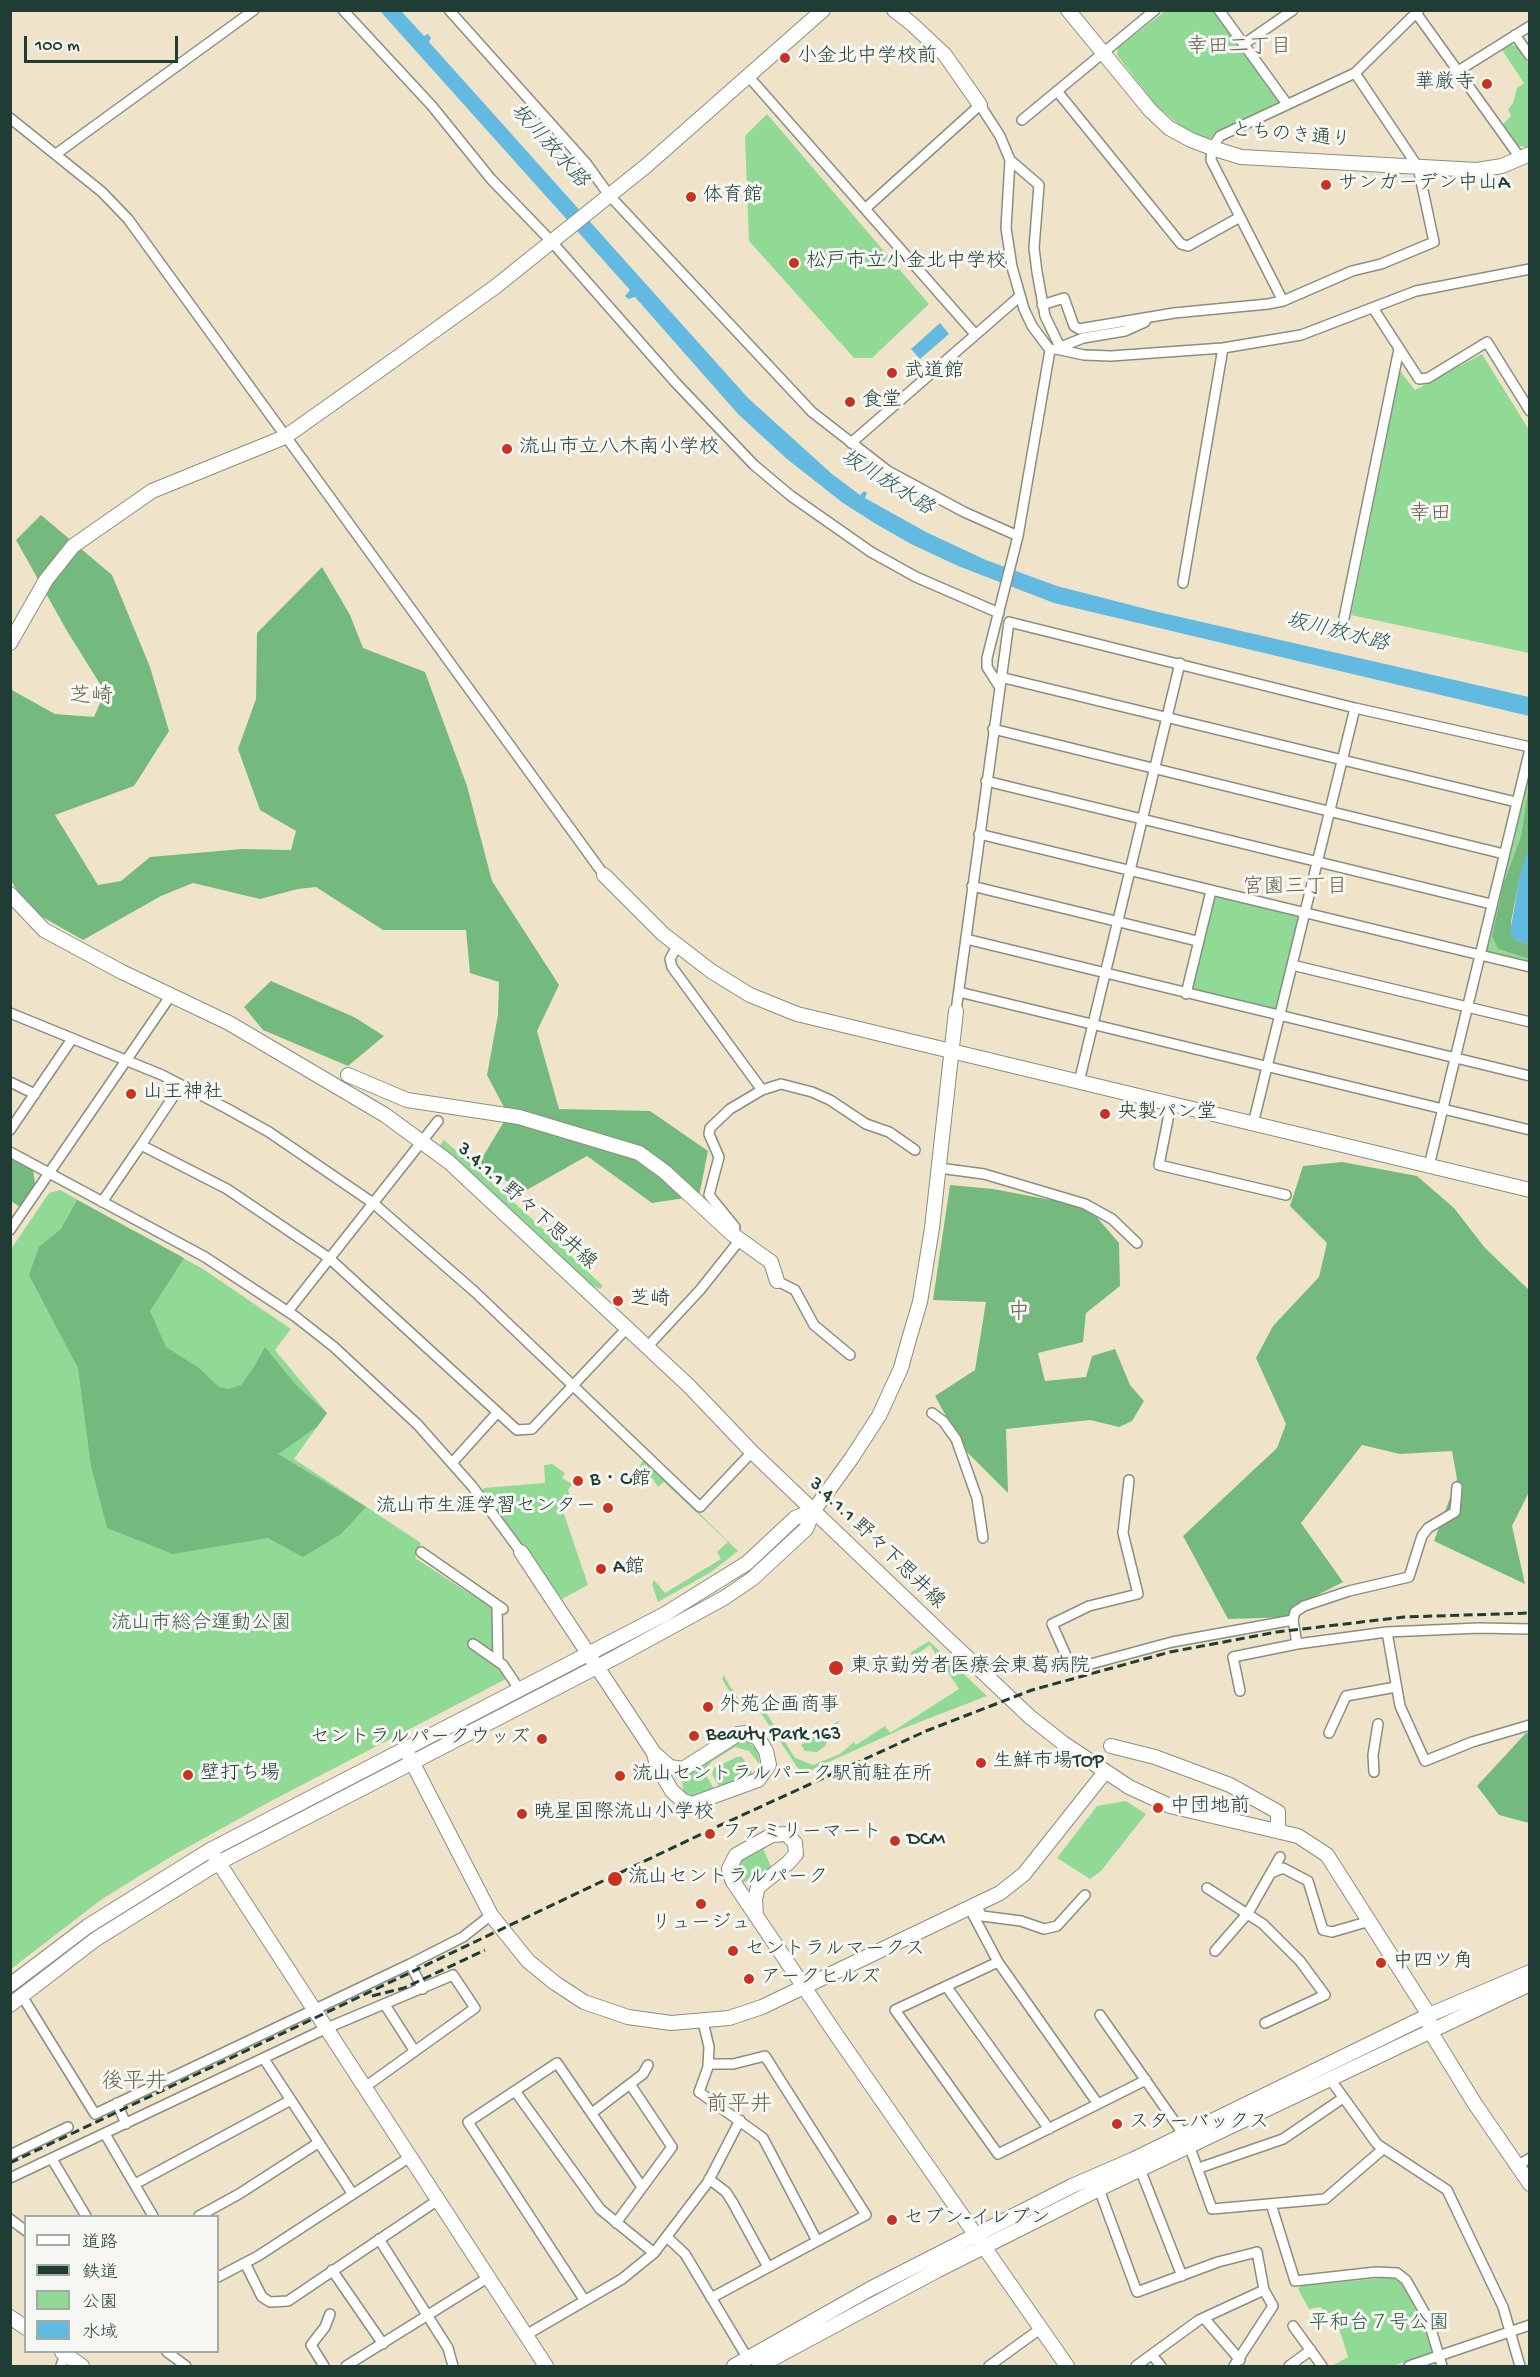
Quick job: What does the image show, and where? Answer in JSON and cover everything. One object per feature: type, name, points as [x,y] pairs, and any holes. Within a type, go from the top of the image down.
[{"type":"street","points":[[56,154],[254,10]]},
{"type":"street","points":[[343,10],[432,106],[491,179],[554,239],[717,428],[791,496],[871,552],[916,577],[1000,608]]},
{"type":"street","points":[[449,10],[575,151],[607,196],[781,382],[812,412],[851,443],[910,484],[1017,538]]},
{"type":"street","points":[[10,643],[56,565],[96,530],[152,491],[285,437],[495,287],[607,196],[823,10]]},
{"type":"street","points":[[894,10],[945,55],[1000,136],[1010,160],[1006,228],[1019,297],[1032,326],[1055,349],[1084,355],[1111,356],[1223,348],[1301,335],[1416,291],[1530,269]]},
{"type":"street","name":"とちのき通り","points":[[1068,10],[1150,110],[1169,128],[1212,148],[1241,157],[1477,170],[1502,166],[1525,157]]},
{"type":"street","points":[[1022,120],[1155,10]]},
{"type":"street","points":[[1219,10],[1287,104]]},
{"type":"street","points":[[1244,44],[1293,10]]},
{"type":"street","points":[[1283,302],[1211,160],[1212,148],[1220,135],[1355,73],[1416,11],[1458,71],[1525,157]]},
{"type":"street","points":[[1458,71],[1530,26]]},
{"type":"street","points":[[1515,35],[1530,56]]},
{"type":"street","points":[[1042,305],[1064,298],[1074,326],[1079,329],[1157,316],[1283,302],[1352,271],[1381,264],[1434,242],[1418,167],[1355,73]]},
{"type":"street","points":[[749,76],[975,334]]},
{"type":"street","points":[[1057,92],[1184,246],[1240,217]]},
{"type":"street","points":[[866,208],[980,105]]},
{"type":"street","points":[[10,118],[102,192],[128,219],[604,875],[677,946],[736,987],[769,1003],[830,1023],[1530,1191]]},
{"type":"street","points":[[1010,160],[1039,185],[1034,248],[1042,305],[1055,349],[1017,538],[987,667],[999,682],[1167,717],[1516,802]]},
{"type":"street","points":[[851,443],[1019,297]]},
{"type":"street","points":[[1373,308],[1419,380],[1428,378],[1487,342],[1530,411]]},
{"type":"street","points":[[1055,349],[1083,338],[1125,331],[1157,316]]},
{"type":"street","points":[[1183,583],[1223,348]]},
{"type":"street","points":[[1344,618],[1399,349]]},
{"type":"street","points":[[10,2005],[96,1939],[218,1863],[696,1614],[752,1579],[806,1529],[814,1510],[865,1439],[901,1368],[920,1302],[939,1168],[972,886],[1009,622],[1355,708],[1530,748],[1428,1166]]},
{"type":"street","points":[[1079,1082],[1180,663]]},
{"type":"street","points":[[1253,1124],[1355,708]]},
{"type":"street","points":[[993,729],[1504,854]]},
{"type":"street","points":[[986,781],[1491,903]]},
{"type":"street","points":[[979,834],[1530,968]]},
{"type":"street","points":[[972,886],[1197,941]]},
{"type":"street","points":[[1186,994],[1197,941],[1211,891]]},
{"type":"street","name":"3.4.1.1 野々下思井線","points":[[10,894],[44,930],[229,1023],[297,1065],[386,1115],[423,1141],[481,1190],[648,1346],[752,1452],[1030,1717],[1105,1772],[1170,1806],[1298,1836],[1327,1854],[1429,2015]]},
{"type":"street","points":[[966,939],[1530,1076]]},
{"type":"street","points":[[677,946],[670,959],[672,967],[762,1090]]},
{"type":"street","points":[[1292,965],[1530,1022]]},
{"type":"street","points":[[959,992],[1530,1130]]},
{"type":"street","points":[[10,1230],[171,995]]},
{"type":"street","points":[[10,1014],[181,1085],[269,1132],[373,1203],[475,1292],[700,1507],[752,1452]]},
{"type":"street","points":[[10,1130],[72,1038]]},
{"type":"street","points":[[348,1075],[407,1100],[519,1117],[626,1147],[653,1162],[735,1238],[771,1263],[777,1281],[795,1290],[814,1325],[850,1355]]},
{"type":"street","points":[[10,1082],[35,1094]]},
{"type":"street","points":[[648,1346],[700,1290],[735,1238],[735,1227],[709,1195],[719,1165],[719,1158],[709,1134],[710,1128],[730,1110],[762,1090],[781,1084],[812,1092],[830,1100],[866,1124],[889,1132],[915,1150]]},
{"type":"street","points":[[102,1202],[181,1085]]},
{"type":"street","points":[[1171,1104],[1160,1165],[1286,1195]]},
{"type":"street","points":[[288,1311],[438,1121]]},
{"type":"street","points":[[141,1145],[227,1189],[329,1258],[517,1430],[532,1429],[628,1328]]},
{"type":"street","points":[[10,1152],[205,1257],[288,1311],[380,1388],[452,1462],[521,1552],[654,1753],[670,1767],[679,1769],[689,1767],[738,1734],[746,1732],[758,1738],[769,1757],[767,1771],[758,1780],[692,1804],[677,1797],[657,1766],[654,1753]]},
{"type":"street","points":[[939,1168],[984,1174],[1085,1204],[1112,1219],[1137,1242]]},
{"type":"street","points":[[452,1462],[497,1413]]},
{"type":"street","points":[[932,1413],[943,1421],[956,1439],[977,1498],[984,1538]]},
{"type":"street","points":[[1129,1480],[1123,1533],[1138,1594],[1089,1606],[1052,1624],[1072,1669],[1172,1642],[1293,1620]]},
{"type":"street","points":[[1297,1644],[1293,1620],[1295,1612],[1304,1606],[1349,1591],[1409,1577],[1422,1536],[1428,1528],[1455,1512],[1456,1487]]},
{"type":"street","points":[[10,1985],[88,1926],[210,1850],[665,1614],[719,1583],[747,1563],[795,1518],[814,1510]]},
{"type":"street","points":[[421,1552],[500,1608],[498,1661]]},
{"type":"street","points":[[1240,1691],[1233,1657],[1297,1644],[1387,1632],[1479,1628],[1530,1629]]},
{"type":"street","points":[[1387,1632],[1396,1687],[1404,1714],[1425,1761],[1472,1742],[1530,1725]]},
{"type":"street","points":[[473,1644],[503,1665],[519,1689]]},
{"type":"street","points":[[1329,1733],[1346,1696],[1396,1687]]},
{"type":"street","points":[[1374,1772],[1373,1755],[1378,1724]]},
{"type":"street","points":[[1111,1746],[1155,1757],[1230,1785],[1278,1812],[1278,1830]]},
{"type":"street","points":[[405,1749],[491,1915],[528,1961],[555,1983],[584,2002],[628,2017],[671,2023],[703,2022],[746,2013],[973,1908],[1000,1893],[1024,1874],[1105,1772]]},
{"type":"street","points":[[677,1797],[679,1769]]},
{"type":"street","points":[[735,1886],[761,1882],[793,1859],[796,1848],[787,1834],[772,1835],[736,1855],[729,1869],[735,1886],[1067,2367]]},
{"type":"street","points":[[210,1850],[546,2367]]},
{"type":"street","points":[[1215,1951],[1248,1913],[1280,1857]]},
{"type":"street","points":[[1271,1873],[1283,1868],[1308,1881],[1323,1930],[1332,1932],[1370,1921]]},
{"type":"street","points":[[756,1916],[756,1892],[761,1882]]},
{"type":"street","points":[[1207,1888],[1248,1913],[1300,1961],[1325,1995],[1265,2023]]},
{"type":"street","points":[[973,1908],[982,1916],[1021,1921],[1044,1929],[1057,1926],[1085,1894]]},
{"type":"street","points":[[973,1908],[998,1962],[1098,2104]]},
{"type":"street","points":[[22,1996],[94,2114],[410,1964],[462,1937],[491,1915]]},
{"type":"street","points":[[998,1962],[896,2010],[998,2154],[1146,2080]]},
{"type":"street","points":[[410,1964],[423,1989]]},
{"type":"street","points":[[734,2367],[753,2363],[1140,2169],[1186,2140],[1429,2015],[1530,1972]]},
{"type":"street","points":[[10,2178],[327,2028],[453,1975],[475,2008],[365,2086]]},
{"type":"street","points":[[753,2363],[870,2289],[975,2235],[1186,2140],[1330,2079],[1530,1984]]},
{"type":"street","points":[[946,1986],[1049,2128]]},
{"type":"street","points":[[385,2005],[414,2050]]},
{"type":"street","points":[[1100,2015],[1186,2140],[1199,2168],[1212,2209],[1324,2199],[1383,2149]]},
{"type":"street","points":[[1429,2015],[1430,2031],[1475,2104],[1530,2184]]},
{"type":"street","points":[[703,2022],[709,2047],[708,2064],[699,2092],[756,2131],[768,2146],[817,2241]]},
{"type":"street","points":[[708,2064],[733,2064],[765,2056],[866,2215],[711,2298]]},
{"type":"street","points":[[264,2059],[352,2193]]},
{"type":"street","points":[[585,2301],[468,2122],[557,2063],[642,2187]]},
{"type":"street","points":[[592,2113],[643,2074],[648,2065]]},
{"type":"street","points":[[1330,2079],[1383,2149],[1447,2190],[1503,2307],[1512,2331],[1520,2367]]},
{"type":"street","points":[[616,2223],[672,2147],[630,2084]]},
{"type":"street","points":[[515,2091],[600,2210],[654,2253]]},
{"type":"street","points":[[1199,2168],[1283,2139],[1343,2098]]},
{"type":"street","points":[[135,2184],[291,2100]]},
{"type":"street","points":[[117,2103],[126,2124]]},
{"type":"street","points":[[526,2335],[622,2279],[654,2253],[668,2238],[709,2180],[740,2120]]},
{"type":"street","points":[[10,2155],[68,2127]]},
{"type":"street","points":[[105,2134],[152,2215]]},
{"type":"street","points":[[202,2215],[318,2143]]},
{"type":"street","points":[[219,2276],[244,2263],[410,2157]]},
{"type":"street","points":[[1517,2166],[1530,2158]]},
{"type":"street","points":[[52,2159],[85,2215]]},
{"type":"street","points":[[1140,2169],[1182,2276]]},
{"type":"street","points":[[709,2180],[726,2192],[768,2267]]},
{"type":"street","points":[[1099,2189],[1137,2292],[1218,2262],[1257,2252],[1264,2290],[1273,2306],[1237,2363],[1204,2318]]},
{"type":"street","points":[[244,2263],[255,2288],[270,2302],[294,2298],[438,2200]]},
{"type":"street","points":[[1271,2204],[1295,2281],[1376,2272],[1397,2273],[1406,2280],[1428,2319],[1440,2362]]},
{"type":"street","points":[[10,2219],[24,2230]]},
{"type":"street","points":[[668,2238],[685,2254],[753,2363]]},
{"type":"street","points":[[379,2239],[448,2348],[453,2367]]},
{"type":"street","points":[[332,2270],[383,2344]]},
{"type":"street","points":[[346,2367],[489,2277]]},
{"type":"street","points":[[1136,2367],[1204,2318],[1264,2290]]},
{"type":"street","points":[[324,2367],[311,2345],[325,2327],[330,2314]]},
{"type":"street","points":[[10,2317],[24,2327]]},
{"type":"street","points":[[1409,2367],[1440,2362],[1530,2325]]},
{"type":"street","points":[[1293,2326],[1322,2367]]},
{"type":"street","points":[[988,2367],[1040,2329]]},
{"type":"street","points":[[1289,2367],[1311,2350]]},
{"type":"street","points":[[169,2353],[186,2367]]},
{"type":"street","points":[[1152,2355],[1161,2367]]},
{"type":"street","points":[[63,2357],[82,2367]]},
{"type":"green space","points":[[1165,11],[1213,11],[1283,103],[1218,133],[1204,142],[1192,136],[1155,104],[1117,55],[1118,48]]},
{"type":"green space","points":[[1511,44],[1517,47],[1529,65],[1530,146],[1527,148],[1517,145],[1503,124],[1511,116],[1508,110],[1513,103],[1517,88],[1524,83],[1502,50]]},
{"type":"green space","points":[[767,114],[929,304],[872,358],[854,358],[749,241],[745,136]]},
{"type":"green space","points":[[1482,354],[1529,430],[1529,653],[1351,615],[1400,371],[1415,390]]},
{"type":"green space","points":[[41,515],[112,575],[150,667],[169,731],[134,786],[55,815],[98,885],[121,881],[150,857],[242,849],[291,850],[296,831],[260,810],[238,749],[256,699],[257,633],[322,567],[350,615],[363,648],[425,672],[467,786],[492,881],[559,985],[537,1031],[559,1109],[650,1111],[708,1151],[699,1196],[652,1203],[587,1156],[523,1192],[479,1163],[508,1115],[487,1075],[498,1015],[499,982],[470,973],[466,930],[383,930],[316,887],[298,889],[260,899],[193,883],[161,896],[83,940],[30,910],[11,881],[10,689],[55,714],[94,717],[105,692],[67,631],[16,540]]},
{"type":"green space","points":[[1529,765],[1529,784],[1521,836],[1503,885],[1492,936],[1498,949],[1529,959],[1529,961],[1488,952],[1486,947]]},
{"type":"green space","points":[[1529,784],[1529,850],[1520,877],[1511,922],[1514,939],[1529,945],[1529,959],[1498,949],[1492,936],[1503,885],[1521,836]]},
{"type":"green space","points":[[1217,897],[1296,916],[1299,920],[1278,1006],[1273,1010],[1195,991],[1192,986],[1213,900]]},
{"type":"green space","points":[[271,981],[354,1017],[384,1036],[348,1066],[263,1030],[244,1007]]},
{"type":"green space","points":[[444,1140],[603,1286],[600,1289],[590,1284],[439,1147]]},
{"type":"green space","points":[[10,1159],[33,1169],[35,1184],[20,1207],[11,1201]]},
{"type":"green space","points":[[1342,1162],[1417,1176],[1454,1208],[1485,1248],[1529,1290],[1529,1492],[1512,1526],[1525,1584],[1434,1541],[1457,1479],[1452,1451],[1400,1454],[1362,1445],[1301,1523],[1343,1582],[1292,1608],[1288,1617],[1228,1619],[1183,1536],[1277,1448],[1286,1424],[1256,1358],[1273,1326],[1319,1277],[1327,1243],[1290,1206],[1303,1166]]},
{"type":"green space","points":[[950,1185],[993,1189],[1088,1207],[1119,1243],[1120,1286],[1086,1313],[1083,1342],[1038,1353],[1045,1381],[1086,1377],[1092,1356],[1115,1349],[1130,1385],[1144,1401],[1132,1421],[1119,1427],[1090,1420],[1006,1429],[1008,1493],[965,1450],[935,1396],[975,1370],[986,1302],[933,1300]]},
{"type":"green space","name":"流山市総合運動公園","points":[[60,1190],[203,1269],[291,1329],[275,1350],[327,1413],[294,1459],[421,1543],[415,1558],[492,1608],[495,1648],[490,1654],[506,1679],[271,1801],[172,1856],[102,1899],[11,1969],[11,1249],[49,1193]]},
{"type":"green space","points":[[77,1200],[184,1258],[150,1311],[166,1347],[199,1368],[219,1387],[228,1389],[241,1385],[265,1347],[295,1384],[327,1413],[317,1427],[278,1454],[366,1507],[341,1534],[303,1557],[268,1538],[173,1554],[107,1528],[91,1466],[78,1368],[29,1275],[39,1247],[61,1229]]},
{"type":"green space","points":[[644,1459],[738,1551],[711,1572],[658,1602],[652,1584],[654,1580],[665,1593],[721,1559],[717,1552],[728,1542],[664,1482],[658,1487],[653,1479],[638,1470]]},
{"type":"green space","points":[[552,1464],[565,1473],[562,1478],[572,1484],[568,1490],[570,1497],[560,1502],[588,1585],[562,1599],[482,1492],[484,1488],[545,1483],[544,1465]]},
{"type":"green space","points":[[929,1641],[987,1696],[904,1728],[802,1774],[756,1706],[743,1714],[722,1679],[725,1674],[725,1678],[744,1708],[760,1703],[795,1758],[813,1765],[840,1754],[854,1742],[856,1745],[885,1726],[890,1733],[959,1689],[942,1663],[944,1661],[941,1656],[938,1658],[930,1645],[913,1657],[910,1653]]},
{"type":"green space","points":[[840,1720],[825,1746],[817,1752],[805,1751],[801,1745]]},
{"type":"green space","points":[[1526,1733],[1529,1733],[1529,1823],[1499,1815],[1477,1786]]},
{"type":"green space","points":[[748,1742],[757,1749],[760,1765],[749,1751],[735,1747],[711,1762],[707,1768],[707,1777],[716,1792],[694,1797],[683,1793],[682,1777],[735,1743]]},
{"type":"green space","points":[[737,1757],[742,1757],[752,1772],[751,1777],[722,1788],[712,1774],[714,1768]]},
{"type":"green space","points":[[1126,1801],[1146,1814],[1101,1871],[1090,1879],[1057,1858],[1097,1806]]},
{"type":"green space","points":[[762,1846],[772,1869],[756,1879],[740,1883],[736,1870],[737,1865],[747,1855]]},
{"type":"green space","name":"平和台７号公園","points":[[1392,2277],[1404,2286],[1422,2322],[1432,2351],[1430,2355],[1392,2366],[1332,2366],[1348,2357],[1338,2325],[1330,2314],[1320,2307],[1309,2309],[1298,2289],[1301,2286]]},
{"type":"water","points":[[380,11],[401,11],[424,36],[428,34],[431,38],[429,42],[748,398],[832,474],[860,495],[864,491],[867,493],[865,498],[926,532],[986,560],[1057,586],[1154,611],[1529,697],[1529,716],[1054,603],[958,566],[911,544],[876,524],[843,503],[787,459],[738,414],[635,297],[628,299],[625,296],[630,290]]},
{"type":"water","points":[[940,323],[949,334],[920,359],[911,349]]},
{"type":"water","points":[[1528,850],[1530,850],[1529,945],[1514,939],[1510,933],[1520,876]]},
{"type":"railway","points":[[10,2163],[710,1830],[926,1731],[1032,1690],[1170,1652],[1277,1632],[1404,1617],[1530,1613]]},
{"type":"railway","points":[[372,1996],[404,1988],[485,1950]]},
{"type":"place","name":"小金北中学校前","points":[[785,58]]},
{"type":"place","name":"華厳寺","points":[[1487,84]]},
{"type":"place","name":"サンガーデン中山A","points":[[1326,185]]},
{"type":"place","name":"体育館","points":[[691,197]]},
{"type":"place","name":"松戸市立小金北中学校","points":[[794,263]]},
{"type":"place","name":"武道館","points":[[892,373]]},
{"type":"place","name":"食堂","points":[[850,402]]},
{"type":"place","name":"流山市立八木南小学校","points":[[507,449]]},
{"type":"place","name":"山王神社","points":[[131,1094]]},
{"type":"place","name":"央製パン堂","points":[[1105,1114]]},
{"type":"place","name":"芝崎","points":[[618,1301]]},
{"type":"place","name":"B・C館","points":[[578,1481]]},
{"type":"place","name":"流山市生涯学習センター","points":[[608,1508]]},
{"type":"place","name":"A館","points":[[601,1569]]},
{"type":"place","name":"東京勤労者医療会東葛病院","points":[[836,1668]]},
{"type":"place","name":"外苑企画商事","points":[[708,1707]]},
{"type":"place","name":"Beauty Park 163","points":[[694,1736]]},
{"type":"place","name":"セントラルパークウッズ","points":[[542,1739]]},
{"type":"place","name":"生鮮市場TOP","points":[[981,1763]]},
{"type":"place","name":"壁打ち場","points":[[188,1775]]},
{"type":"place","name":"流山セントラルパーク駅前駐在所","points":[[620,1776]]},
{"type":"place","name":"中団地前","points":[[1158,1808]]},
{"type":"place","name":"暁星国際流山小学校","points":[[522,1814]]},
{"type":"place","name":"ファミリーマート","points":[[710,1834]]},
{"type":"place","name":"DCM","points":[[895,1841]]},
{"type":"place","name":"流山セントラルパーク","points":[[615,1879]]},
{"type":"place","name":"リュージュ","points":[[701,1904]]},
{"type":"place","name":"セントラルマークス","points":[[733,1951]]},
{"type":"place","name":"中四ツ角","points":[[1381,1963]]},
{"type":"place","name":"アークヒルズ","points":[[749,1979]]},
{"type":"place","name":"スターバックス","points":[[1117,2124]]},
{"type":"place","name":"セブン-イレブン","points":[[892,2220]]},
{"type":"district","name":"幸田二丁目","points":[[1239,49]]},
{"type":"district","name":"幸田","points":[[1430,516]]},
{"type":"district","name":"芝崎","points":[[91,699]]},
{"type":"district","name":"宮園三丁目","points":[[1295,889]]},
{"type":"district","name":"中","points":[[1019,1315]]},
{"type":"district","name":"後平井","points":[[134,2084]]},
{"type":"district","name":"前平井","points":[[739,2107]]},
{"type":"water label","name":"坂川放水路","points":[[548,147]]},
{"type":"water label","name":"坂川放水路","points":[[886,484]]},
{"type":"water label","name":"坂川放水路","points":[[1337,634]]}]
